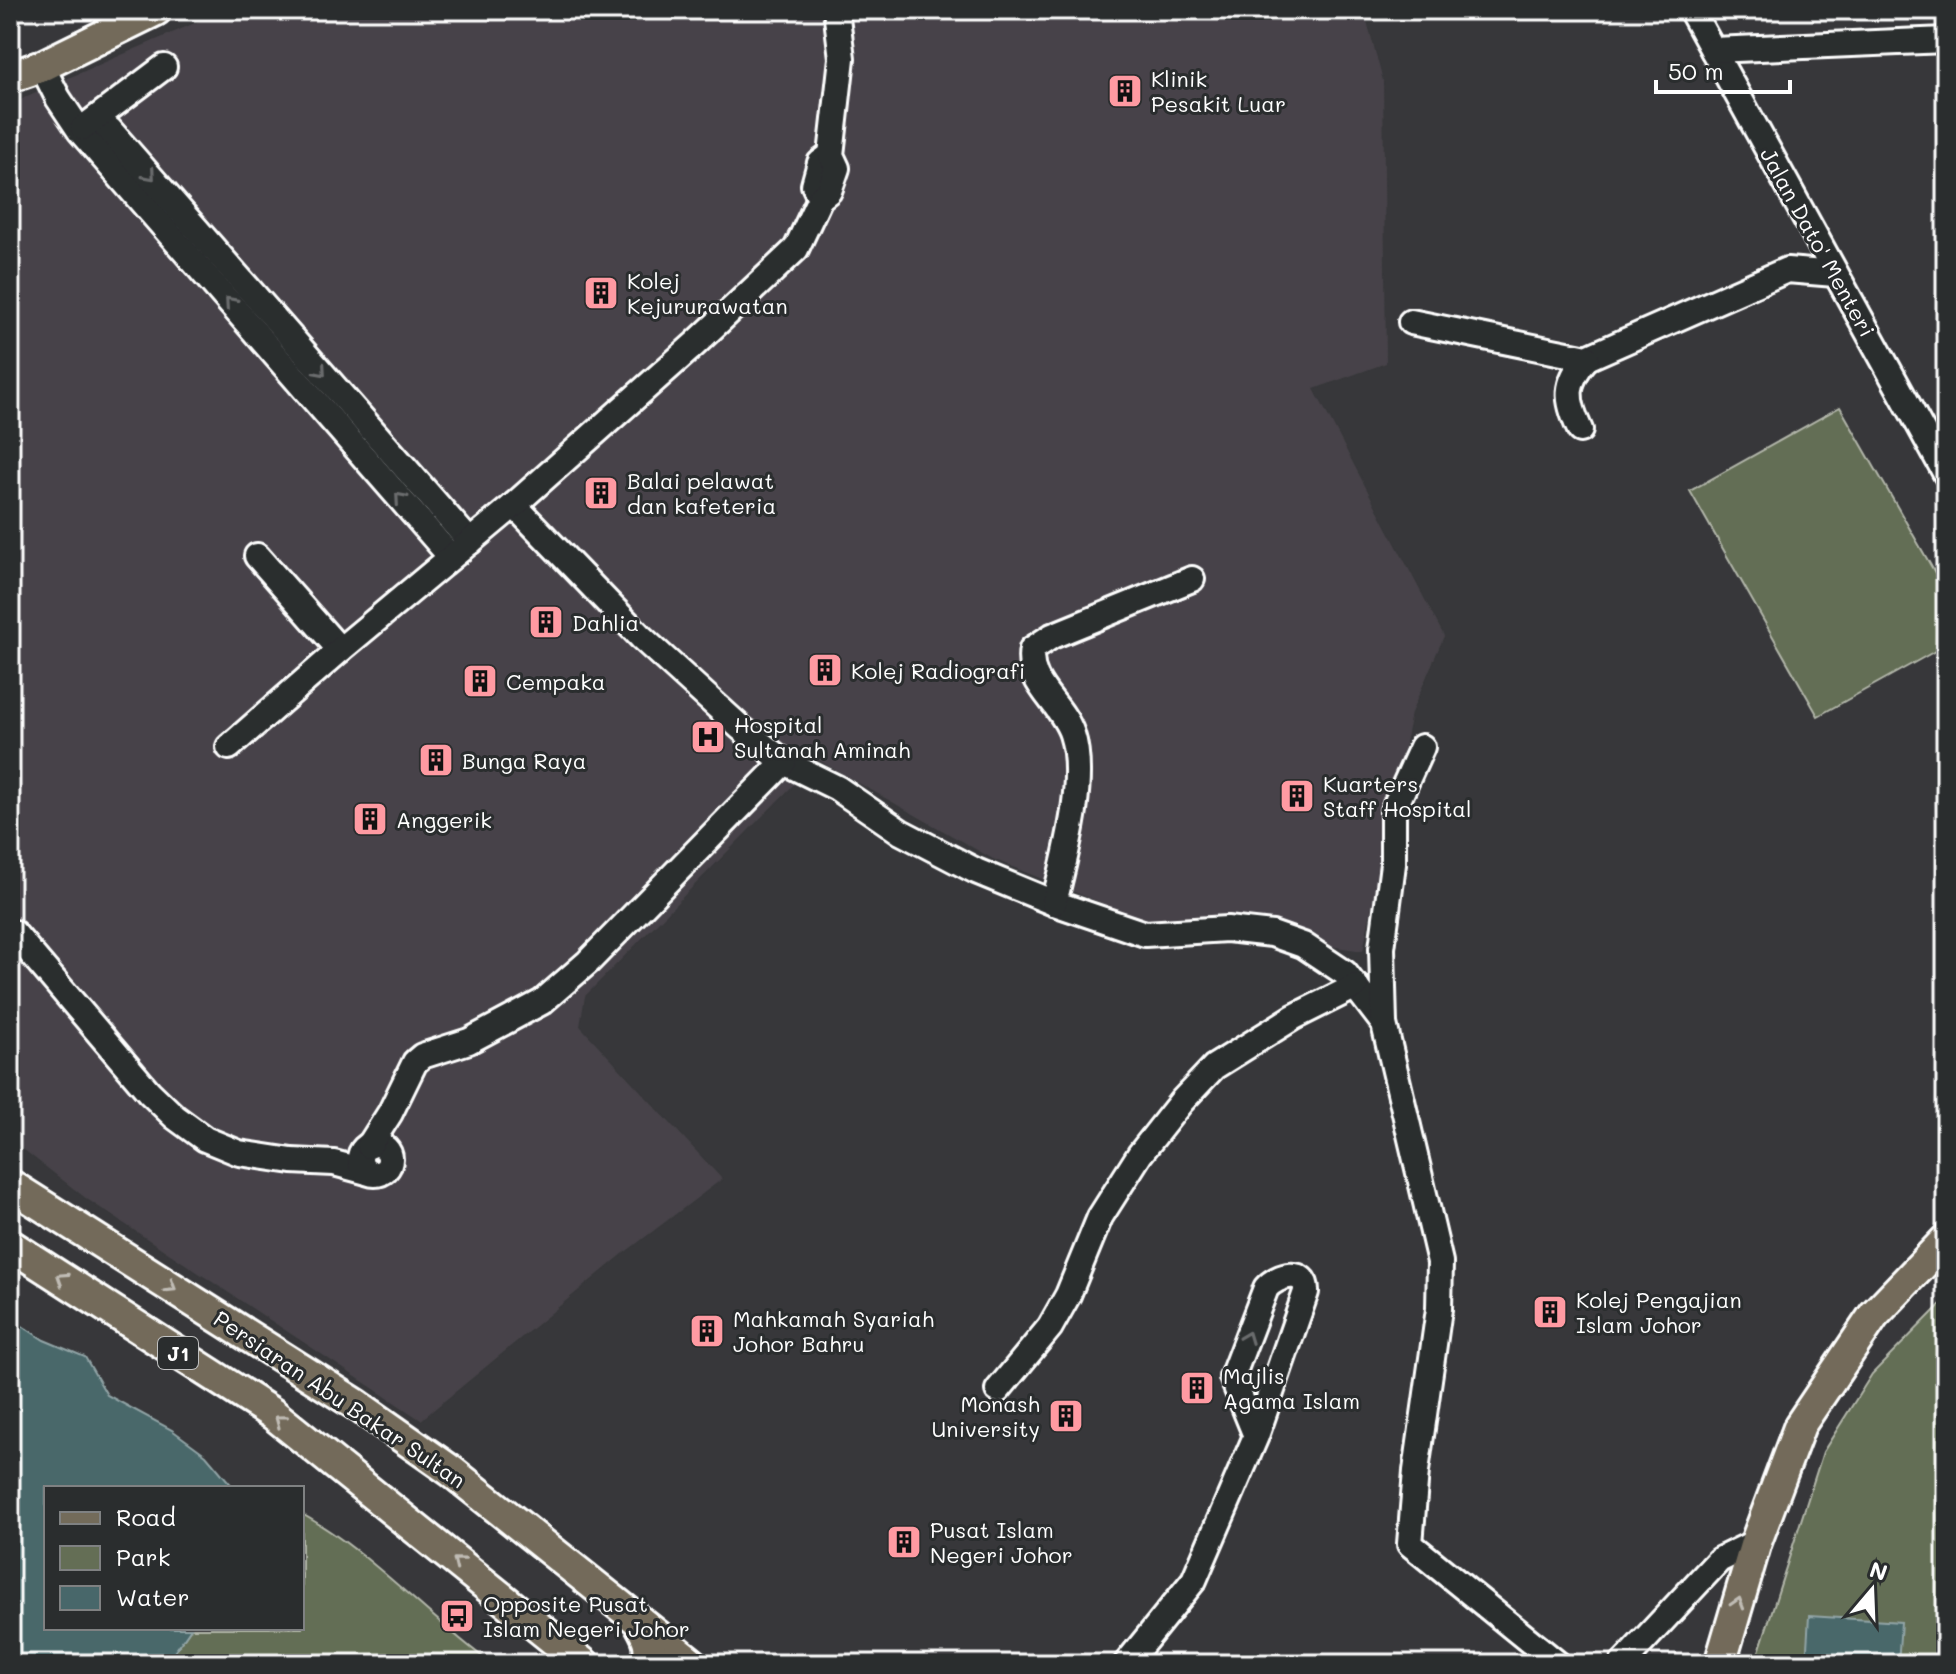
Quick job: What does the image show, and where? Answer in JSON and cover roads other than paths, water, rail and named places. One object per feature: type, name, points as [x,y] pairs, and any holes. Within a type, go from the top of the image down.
[{"type":"main road","points":[[10,77],[42,66],[156,10]]},
{"type":"main road","name":"Persiaran Abu Bakar Sultan","points":[[10,1185],[357,1405],[451,1471],[693,1664]]},
{"type":"main road","points":[[1720,1664],[1756,1542],[1800,1425],[1874,1315],[1946,1240]]},
{"type":"main road","name":"J1","points":[[10,1245],[273,1414],[584,1664]]},
{"type":"main road","points":[[638,1620],[651,1649],[646,1664]]},
{"type":"street","points":[[229,747],[514,505],[695,344],[796,249],[820,198],[814,185],[820,163],[831,155],[842,58],[836,10]]},
{"type":"street","name":"Jalan Dato' Menteri","points":[[1691,10],[1946,474]]},
{"type":"street","points":[[1713,50],[1946,40]]},
{"type":"street","points":[[42,66],[58,98],[88,125],[109,129],[460,550]]},
{"type":"street","points":[[88,125],[164,67]]},
{"type":"street","points":[[1580,430],[1568,401],[1576,369],[1587,358],[1787,270],[1835,274]]},
{"type":"street","points":[[1411,322],[1587,358]]},
{"type":"street","points":[[514,505],[641,637],[741,728],[784,762],[837,788],[901,832],[976,871],[1054,903],[1145,934],[1227,929],[1272,934],[1303,945],[1350,980],[1384,1024]]},
{"type":"street","points":[[257,556],[340,650]]},
{"type":"street","points":[[1054,903],[1069,840],[1078,767],[1072,734],[1060,710],[1035,678],[1029,662],[1032,649],[1052,636],[1192,579]]},
{"type":"street","points":[[1422,747],[1393,811],[1393,864],[1382,948],[1384,1024],[1440,1262],[1439,1309],[1416,1471],[1410,1544],[1558,1664]]},
{"type":"street","points":[[11,934],[149,1092],[192,1130],[213,1143],[239,1153],[292,1161],[334,1163],[371,1155],[415,1062],[422,1056],[469,1041],[542,1002],[588,962],[784,762]]},
{"type":"street","points":[[998,1390],[1050,1327],[1068,1295],[1100,1217],[1140,1154],[1181,1102],[1214,1067],[1350,980],[1358,961],[1382,948]]},
{"type":"street","points":[[1126,1664],[1194,1580],[1256,1436],[1306,1292],[1307,1284],[1302,1277],[1294,1275],[1274,1281],[1266,1288],[1233,1374],[1233,1384],[1256,1436]]},
{"type":"street","points":[[1622,1664],[1719,1560],[1756,1542]]},
{"type":"water","points":[[10,1318],[44,1340],[85,1357],[107,1395],[172,1430],[206,1455],[232,1486],[44,1486],[44,1630],[190,1630],[166,1664],[10,1664]]},
{"type":"water","points":[[1809,1616],[1901,1622],[1898,1664],[1806,1664]]},
{"type":"place","name":"Klinik Pesakit Luar","points":[[1125,91]]},
{"type":"place","name":"Kolej Kejururawatan","points":[[601,293]]},
{"type":"place","name":"Balai pelawat dan kafeteria","points":[[601,493]]},
{"type":"place","name":"Dahlia","points":[[546,622]]},
{"type":"place","name":"Kolej Radiografi","points":[[825,670]]},
{"type":"place","name":"Cempaka","points":[[480,681]]},
{"type":"place","name":"Hospital Sultanah Aminah","points":[[708,737]]},
{"type":"place","name":"Bunga Raya","points":[[436,760]]},
{"type":"place","name":"Kuarters Staff Hospital","points":[[1297,796]]},
{"type":"place","name":"Anggerik","points":[[370,819]]},
{"type":"place","name":"Kolej Pengajian Islam Johor","points":[[1550,1312]]},
{"type":"place","name":"Mahkamah Syariah Johor Bahru","points":[[707,1331]]},
{"type":"place","name":"Majlis Agama Islam","points":[[1197,1388]]},
{"type":"place","name":"Monash University","points":[[1066,1416]]},
{"type":"place","name":"Pusat Islam Negeri Johor","points":[[904,1542]]},
{"type":"place","name":"Opposite Pusat Islam Negeri Johor","points":[[457,1616]]}]
